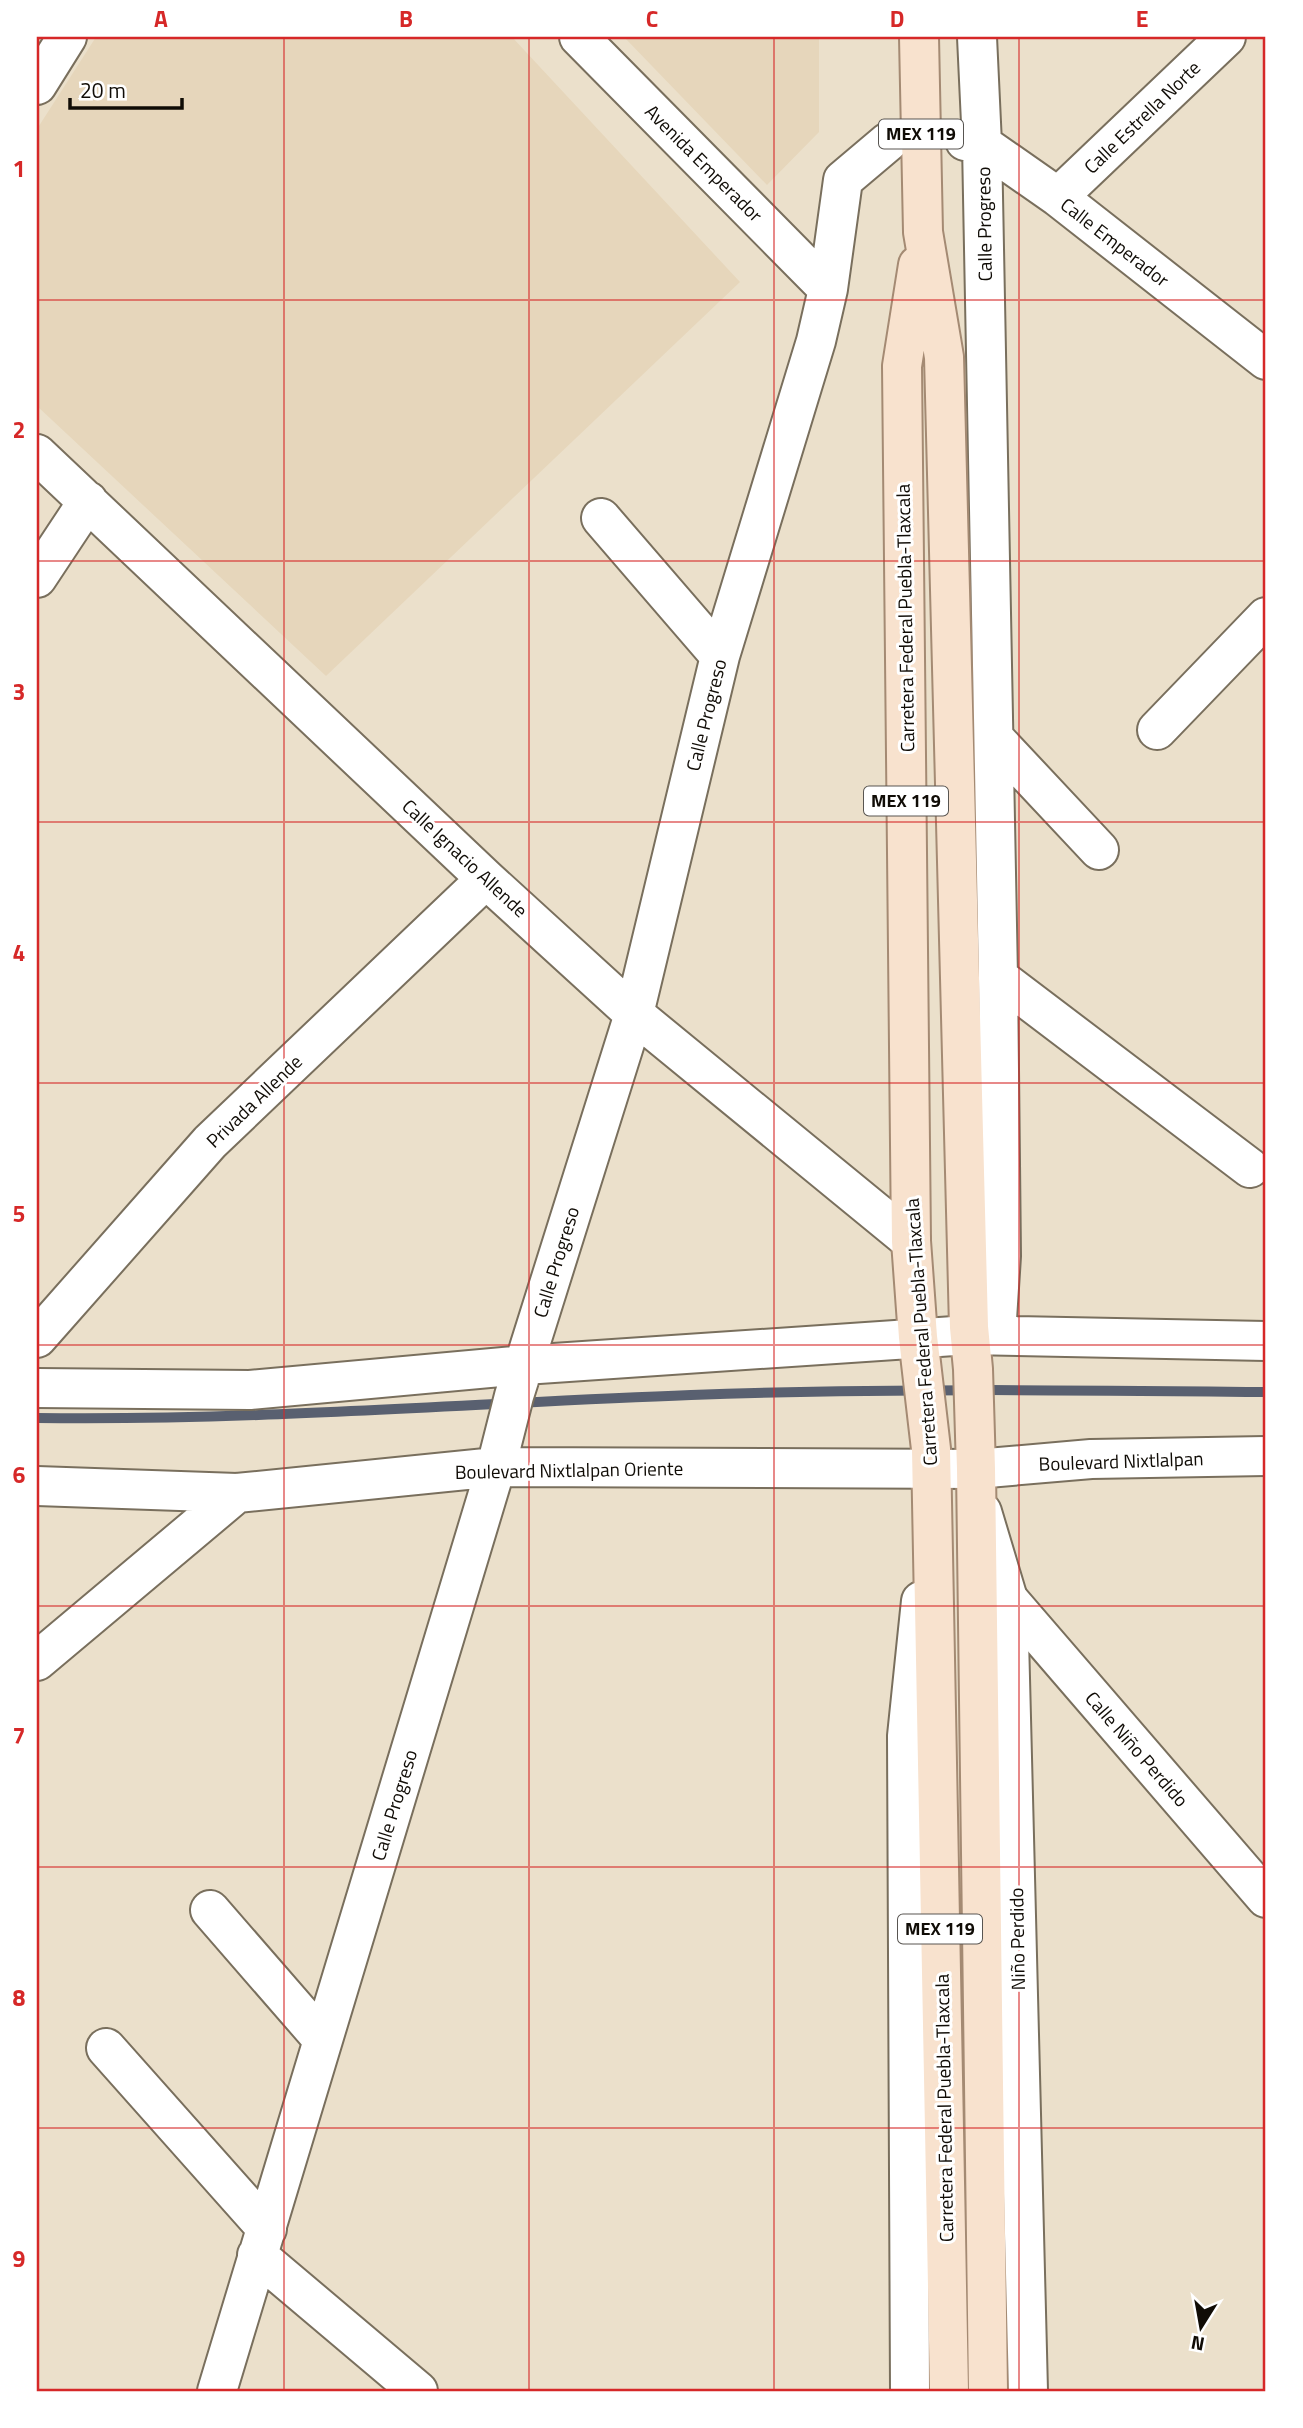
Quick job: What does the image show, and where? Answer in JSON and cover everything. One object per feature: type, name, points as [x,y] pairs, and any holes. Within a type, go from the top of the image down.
[{"type":"main road","name":"Carretera Federal Puebla-Tlaxcala","points":[[919,37],[923,232],[944,357],[979,1346],[976,1469],[988,2391]]},
{"type":"main road","name":"Carretera Federal Puebla-Tlaxcala","points":[[923,232],[902,366],[911,1241],[931,1469],[949,2391]]},
{"type":"street","points":[[37,85],[67,37]]},
{"type":"street","name":"Avenida Emperador","points":[[579,37],[828,289]]},
{"type":"street","name":"Calle Progreso","points":[[976,37],[969,142],[994,738],[1001,1256],[979,1346]]},
{"type":"street","name":"Calle Estrella Norte","points":[[1058,197],[1226,37]]},
{"type":"street","name":"Calle Progreso","points":[[217,2391],[519,1380],[634,1014],[719,656],[816,341],[828,289],[843,180],[888,142]]},
{"type":"street","name":"Calle Emperador","points":[[969,142],[1058,197],[1266,360]]},
{"type":"street","name":"Calle Ignacio Allende","points":[[37,454],[486,879],[634,1014],[911,1241]]},
{"type":"street","points":[[37,578],[88,501]]},
{"type":"street","points":[[601,518],[719,656]]},
{"type":"street","points":[[1157,730],[1266,617]]},
{"type":"street","points":[[994,738],[1099,850]]},
{"type":"street","name":"Privada Allende","points":[[37,1338],[210,1142],[486,879]]},
{"type":"street","points":[[998,977],[1250,1168]]},
{"type":"street","points":[[37,1388],[250,1390],[519,1380],[920,1354],[979,1346],[1266,1341]]},
{"type":"street","name":"Boulevard Nixtlalpan Oriente","points":[[37,1486],[237,1493],[499,1450],[976,1469]]},
{"type":"street","name":"Boulevard Nixtlalpan","points":[[976,1469],[1091,1459],[1266,1457]]},
{"type":"street","points":[[910,2391],[907,1736],[931,1469]]},
{"type":"street","name":"Niño Perdido","points":[[976,1469],[1008,1600],[1028,2391]]},
{"type":"street","points":[[37,1661],[237,1493]]},
{"type":"street","name":"Calle Niño Perdido","points":[[1008,1600],[1266,1898]]},
{"type":"street","points":[[210,1910],[323,2040]]},
{"type":"street","points":[[106,2048],[262,2242],[418,2391]]},
{"type":"shaded area","points":[[96,37],[512,37],[740,282],[326,676],[37,406],[37,129]]},
{"type":"shaded area","points":[[624,37],[819,37],[819,132],[767,185]]},
{"type":"waterway","points":[[37,1418],[201,1417],[609,1398],[835,1391],[1266,1392]]}]
